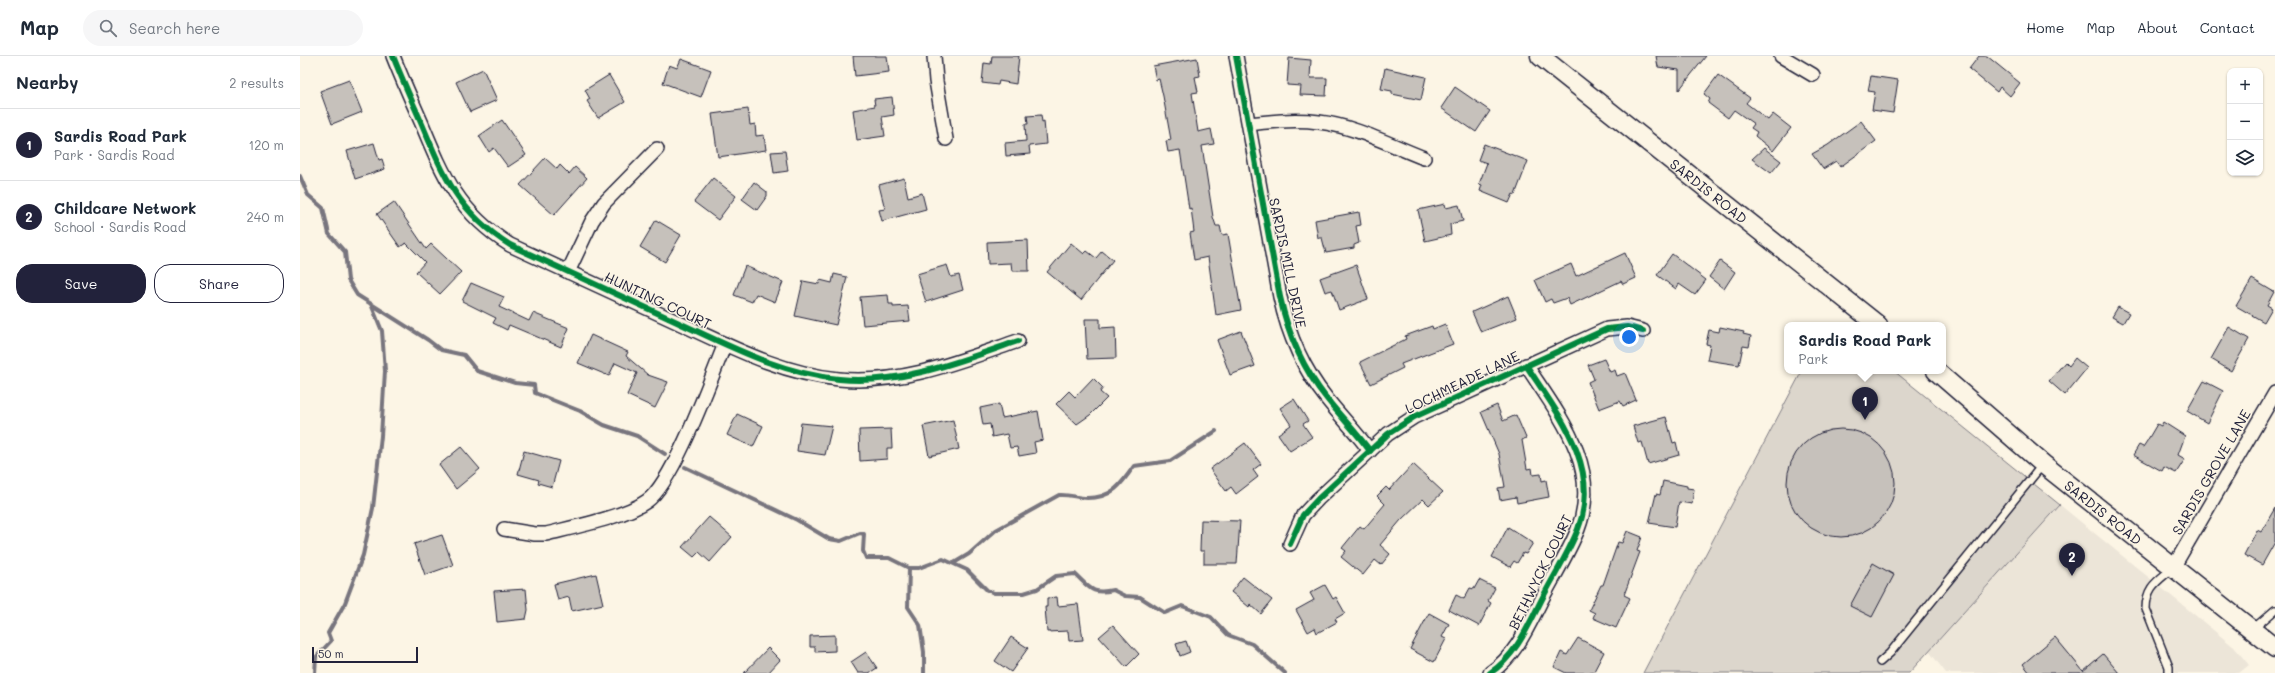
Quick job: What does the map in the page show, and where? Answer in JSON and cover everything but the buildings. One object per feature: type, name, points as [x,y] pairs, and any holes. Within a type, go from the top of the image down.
[{"type":"main road","name":"SARDIS ROAD","points":[[1540,56],[1874,322]]},
{"type":"main road","name":"SARDIS ROAD","points":[[1939,374],[2043,464],[2174,566],[2275,648]]},
{"type":"street","name":"HUNTING COURT","points":[[393,56],[444,176],[464,206],[497,237],[568,272],[725,344],[776,365],[809,374],[840,379],[890,378],[926,372],[1018,341]]},
{"type":"street","points":[[934,56],[936,81],[946,140]]},
{"type":"street","name":"SARDIS MILL DRIVE","points":[[1236,56],[1280,297],[1290,332],[1297,352],[1326,399],[1370,451]]},
{"type":"street","points":[[1781,56],[1813,75]]},
{"type":"street","points":[[1249,124],[1287,120],[1320,122],[1355,131],[1424,158]]},
{"type":"street","points":[[568,272],[592,222],[604,203],[657,149]]},
{"type":"street","name":"LOCHMEADE LANE","points":[[1290,544],[1303,515],[1388,434],[1414,417],[1607,329],[1627,327],[1643,331]]},
{"type":"street","points":[[504,529],[535,534],[546,534],[629,510],[648,500],[656,493],[675,461],[725,344]]},
{"type":"street","name":"BETHWYCK COURT","points":[[1490,673],[1513,652],[1534,615],[1578,529],[1584,501],[1583,469],[1578,450],[1526,365]]},
{"type":"street","name":"SARDIS GROVE LANE","points":[[2174,566],[2275,393]]},
{"type":"lane","points":[[1880,662],[1890,653],[2043,464]]},
{"type":"lane","points":[[2169,673],[2169,667],[2146,609],[2146,599],[2149,588],[2174,566]]},
{"type":"lane","points":[[2253,629],[2275,610]]},
{"type":"shaded area","points":[[1800,374],[1898,374],[2060,505],[1909,673],[1643,673]]},
{"type":"shaded area","points":[[2060,505],[2234,647],[2249,665],[2239,673],[1946,673],[1929,651]]},
{"type":"waterway","points":[[300,176],[308,195],[323,208],[329,234],[345,252],[348,280],[357,295],[428,340],[441,350],[464,355],[477,371],[515,383],[534,385],[535,393],[580,411],[604,425],[637,436],[665,454]]},
{"type":"waterway","points":[[315,673],[316,657],[331,641],[328,633],[345,603],[363,555],[373,508],[381,436],[385,371],[382,331],[371,304]]},
{"type":"waterway","points":[[954,563],[969,554],[996,530],[1059,495],[1087,498],[1103,496],[1115,489],[1125,479],[1134,466],[1170,461],[1216,431]]},
{"type":"waterway","points":[[685,467],[797,520],[829,539],[841,541],[860,533],[864,534],[863,551],[866,558],[889,558],[909,568],[919,568],[943,559],[967,570],[987,590],[994,593],[1024,593],[1037,589],[1056,576],[1075,574],[1088,587],[1096,591],[1100,592],[1113,590],[1125,596],[1140,597],[1165,613],[1182,606],[1211,617],[1228,635],[1252,644],[1285,673]]},
{"type":"waterway","points":[[909,568],[908,607],[920,625],[924,652],[924,673]]},
{"type":"cycle path","points":[[393,56],[403,82],[446,177],[466,207],[492,233],[510,245],[716,340],[756,358],[797,371],[839,379],[862,380],[908,375],[930,370],[1018,341]]},
{"type":"cycle path","points":[[1236,56],[1280,297],[1287,324],[1298,351],[1318,388],[1370,451]]},
{"type":"cycle path","points":[[1290,544],[1303,515],[1318,499],[1388,434],[1414,417],[1607,329],[1627,327],[1643,331]]},
{"type":"cycle path","points":[[1490,673],[1508,657],[1527,628],[1574,538],[1584,506],[1584,484],[1581,463],[1573,442],[1563,422],[1526,365]]},
{"type":"place","name":"Sardis Road Park","points":[[1865,420]]},
{"type":"place","name":"Childcare Network","points":[[2072,576]]}]
